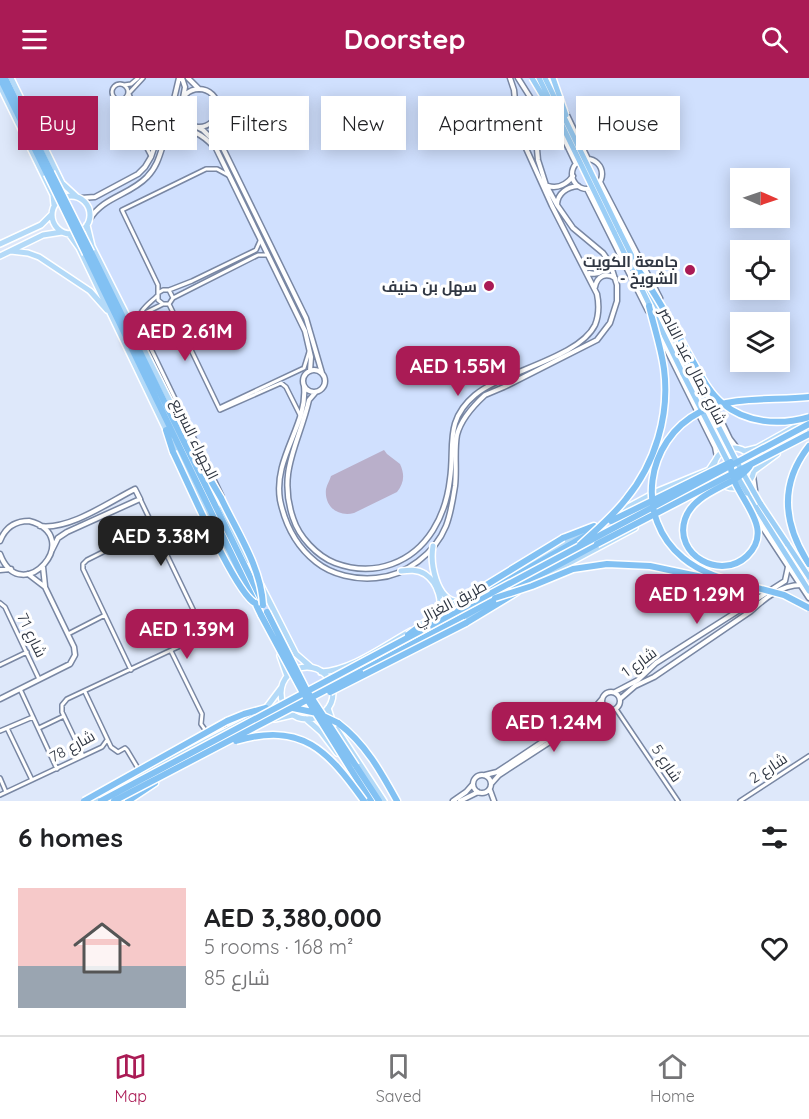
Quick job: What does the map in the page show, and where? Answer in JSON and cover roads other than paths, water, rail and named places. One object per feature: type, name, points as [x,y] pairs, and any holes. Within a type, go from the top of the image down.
[{"type":"highway","name":"الجهراء السريع","points":[[0,78],[255,603],[311,706],[368,801]]},
{"type":"highway","name":"الجهراء السريع","points":[[6,78],[290,660],[316,706],[379,801]]},
{"type":"highway","points":[[533,78],[569,132]]},
{"type":"highway","name":"شارع جمال عبد الناصر","points":[[539,78],[569,132],[734,457],[760,503],[809,577]]},
{"type":"highway","points":[[549,78],[569,132]]},
{"type":"highway","name":"شارع جمال عبد الناصر","points":[[569,132],[649,306],[731,467],[809,591]]},
{"type":"highway","points":[[639,271],[706,385],[720,402],[743,416],[761,421],[787,422],[809,418]]},
{"type":"highway","points":[[572,552],[627,498],[647,468],[660,433],[665,393],[664,371],[649,306]]},
{"type":"highway","points":[[809,397],[737,401],[692,416],[671,435],[662,447],[655,463],[652,486],[657,521],[671,547],[682,558],[707,573],[793,598],[809,608]]},
{"type":"highway","name":"طريق الغزالي","points":[[114,801],[750,464],[809,424]]},
{"type":"highway","points":[[166,430],[173,452],[227,563],[245,595],[255,603]]},
{"type":"highway","name":"طريق الغزالي","points":[[101,801],[572,552],[809,435]]},
{"type":"highway","points":[[809,446],[794,471],[789,489],[788,506],[796,540],[809,564]]},
{"type":"highway","points":[[490,588],[611,521],[740,458],[750,464],[745,472],[739,475],[732,479],[709,493],[698,501],[685,518],[683,532],[689,550],[696,558],[710,565],[725,566],[741,561],[750,552],[756,540],[755,521],[734,478],[733,475],[731,467]]},
{"type":"highway","points":[[207,474],[255,568],[261,586],[263,605]]},
{"type":"highway","points":[[401,642],[424,622],[563,538],[594,526]]},
{"type":"highway","points":[[495,598],[573,569],[607,564],[650,566],[750,586]]},
{"type":"highway","points":[[294,707],[306,704],[466,623],[542,577]]},
{"type":"highway","points":[[84,801],[233,718],[256,710],[278,708],[316,713],[331,719],[349,731],[377,766],[397,801]]},
{"type":"highway","points":[[220,745],[276,734],[304,740],[327,755],[368,801]]},
{"type":"highway","points":[[128,801],[155,783]]},
{"type":"main road","points":[[0,256],[47,234],[79,232],[88,222],[89,209],[62,183],[11,78]]},
{"type":"main road","points":[[0,86],[53,195],[54,225],[62,232]]},
{"type":"main road","points":[[54,205],[62,198],[78,197]]},
{"type":"main road","points":[[0,244],[30,231],[45,222],[52,214]]},
{"type":"main road","name":"الجهراء السريع","points":[[88,222],[92,246],[296,654],[310,668]]},
{"type":"main road","points":[[30,231],[39,230],[40,237]]},
{"type":"main road","name":"الجهراء السريع","points":[[69,234],[79,248],[211,524],[276,648],[287,676]]},
{"type":"main road","points":[[11,251],[39,257],[93,294],[112,316]]},
{"type":"main road","name":"طريق الغزالي","points":[[332,696],[347,682],[712,487],[744,485],[757,448],[809,418]]},
{"type":"main road","points":[[737,448],[750,464]]},
{"type":"main road","name":"طريق الغزالي","points":[[321,672],[338,670],[350,665],[490,588],[658,491],[709,470],[724,450],[737,448]]},
{"type":"main road","points":[[716,459],[715,476],[729,487]]},
{"type":"main road","points":[[433,546],[434,575],[445,597],[452,602],[468,600]]},
{"type":"main road","points":[[401,571],[419,571],[430,578],[440,598],[441,606],[432,620]]},
{"type":"main road","points":[[92,801],[263,712],[287,676],[296,669],[310,668],[321,672],[331,685],[332,696],[328,708],[316,718],[306,719],[292,715],[275,719],[120,801]]},
{"type":"main road","points":[[281,688],[283,703],[292,715]]},
{"type":"main road","points":[[328,708],[333,723],[384,801]]},
{"type":"main road","points":[[306,719],[331,744],[368,801]]},
{"type":"street","points":[[113,96],[112,89],[116,85],[131,84],[138,78]]},
{"type":"street","points":[[124,85],[129,94],[143,78]]},
{"type":"street","points":[[181,78],[185,87],[183,96]]},
{"type":"street","points":[[176,96],[181,78]]},
{"type":"street","points":[[188,78],[200,89],[214,96]]},
{"type":"street","points":[[510,78],[514,96]]},
{"type":"street","points":[[518,78],[529,96]]},
{"type":"street","points":[[533,78],[576,164],[573,176],[568,182],[558,187],[546,185]]},
{"type":"street","points":[[549,78],[588,159]]},
{"type":"street","points":[[186,96],[189,92],[200,89]]},
{"type":"street","points":[[197,128],[207,133],[209,137]]},
{"type":"street","points":[[197,134],[209,143]]},
{"type":"street","points":[[147,150],[151,157]]},
{"type":"street","points":[[78,197],[91,198],[129,180],[146,167],[153,150]]},
{"type":"street","points":[[88,222],[101,205],[133,188],[152,172],[163,150]]},
{"type":"street","points":[[216,150],[301,321],[308,330],[326,379],[323,389],[309,400],[287,473],[286,498],[294,522],[307,542],[320,555],[345,567],[366,569],[384,567],[404,560],[418,549],[438,522],[446,501],[451,477],[452,433],[464,407],[483,389],[583,340],[594,327],[598,315],[595,287],[552,206],[527,150]]},
{"type":"street","points":[[224,150],[306,318],[308,330],[312,363],[304,378],[305,399],[279,479],[283,516],[301,546],[315,562],[325,569],[344,576],[365,578],[382,578],[416,563],[433,546],[446,526],[455,484],[458,434],[463,420],[473,406],[485,395],[597,340],[605,331],[614,313],[618,294],[616,279],[607,258],[577,233],[557,205],[546,185],[537,150]]},
{"type":"street","points":[[557,205],[558,196],[570,187],[578,186],[587,189],[600,182],[601,167],[596,161],[588,159],[576,164]]},
{"type":"street","points":[[173,298],[159,285],[122,210],[206,169],[217,169],[229,176],[236,174]]},
{"type":"street","points":[[573,176],[578,186]]},
{"type":"street","points":[[129,180],[133,188]]},
{"type":"street","points":[[600,182],[676,327],[730,439],[737,448]]},
{"type":"street","points":[[587,189],[715,447],[716,459]]},
{"type":"street","points":[[226,514],[221,492],[139,324],[139,316],[141,311],[158,295],[248,254],[258,248],[260,239]]},
{"type":"street","points":[[248,254],[250,259]]},
{"type":"street","points":[[169,304],[173,298],[250,259],[268,255]]},
{"type":"street","points":[[588,273],[594,274],[603,270],[607,265],[607,258]]},
{"type":"street","points":[[595,287],[597,280],[603,276],[610,275],[616,279]]},
{"type":"street","points":[[159,285],[158,300],[162,304]]},
{"type":"street","points":[[139,316],[162,304],[169,304]]},
{"type":"street","points":[[169,304],[219,410]]},
{"type":"street","points":[[301,321],[306,318]]},
{"type":"street","points":[[219,410],[304,368],[310,347]]},
{"type":"street","points":[[309,371],[318,370],[322,373]]},
{"type":"street","points":[[219,410],[281,383],[286,387],[300,415]]},
{"type":"street","points":[[304,386],[315,393]]},
{"type":"street","name":"شارع جمال عبد الناصر","points":[[750,464],[753,484],[758,496],[809,577]]},
{"type":"street","points":[[729,487],[746,500],[809,598]]},
{"type":"street","points":[[0,541],[6,530],[16,522],[29,521],[49,527],[64,525],[135,489],[201,626],[197,638],[67,699],[62,705],[64,716],[83,756]]},
{"type":"street","points":[[28,574],[43,567],[58,538],[140,499]]},
{"type":"street","points":[[446,501],[452,504]]},
{"type":"street","points":[[438,522],[444,522],[446,526]]},
{"type":"street","points":[[64,525],[64,529],[68,532]]},
{"type":"street","points":[[40,526],[50,539],[52,550]]},
{"type":"street","points":[[131,670],[83,569],[87,560],[153,527]]},
{"type":"street","points":[[301,546],[307,542]]},
{"type":"street","points":[[0,554],[11,569]]},
{"type":"street","points":[[0,699],[72,662],[75,651],[45,587],[43,567]]},
{"type":"street","points":[[788,567],[787,583],[801,585]]},
{"type":"street","points":[[0,570],[11,569],[28,574],[45,587]]},
{"type":"street","points":[[365,578],[366,569]]},
{"type":"street","name":"شارع 1","points":[[615,692],[638,680],[649,668],[746,604],[787,583]]},
{"type":"street","name":"شارع 1","points":[[620,699],[635,686],[654,677],[751,611],[787,583]]},
{"type":"street","name":"شارع 71","points":[[0,603],[5,607],[39,679]]},
{"type":"street","points":[[746,604],[751,611]]},
{"type":"street","points":[[68,634],[105,615]]},
{"type":"street","points":[[170,651],[202,714],[201,724],[207,732],[228,729]]},
{"type":"street","points":[[0,664],[27,652]]},
{"type":"street","points":[[649,668],[648,675],[654,677]]},
{"type":"street","points":[[20,689],[57,769]]},
{"type":"street","name":"شارع 78","points":[[0,795],[102,747],[107,740],[85,692]]},
{"type":"street","points":[[453,801],[466,792],[476,778],[496,772],[596,706],[608,692],[615,692],[620,699],[616,709],[599,711],[499,776],[488,791],[493,801]]},
{"type":"street","points":[[602,699],[603,705],[608,710]]},
{"type":"street","name":"شارع 5","points":[[616,709],[678,801]]},
{"type":"street","points":[[39,728],[64,716]]},
{"type":"street","points":[[0,732],[33,717]]},
{"type":"street","points":[[8,728],[32,780]]},
{"type":"street","points":[[107,740],[114,751],[118,752],[125,748],[140,771],[145,773]]},
{"type":"street","name":"شارع 2","points":[[740,801],[809,756]]},
{"type":"street","points":[[485,776],[491,784]]},
{"type":"street","points":[[0,778],[6,792]]},
{"type":"street","points":[[474,783],[478,792]]},
{"type":"street","points":[[460,801],[478,792],[488,791]]},
{"type":"place","name":"جامعة الكويت - الشويخ","points":[[690,270]]},
{"type":"place","name":"سهل بن حنيف","points":[[489,286]]}]
